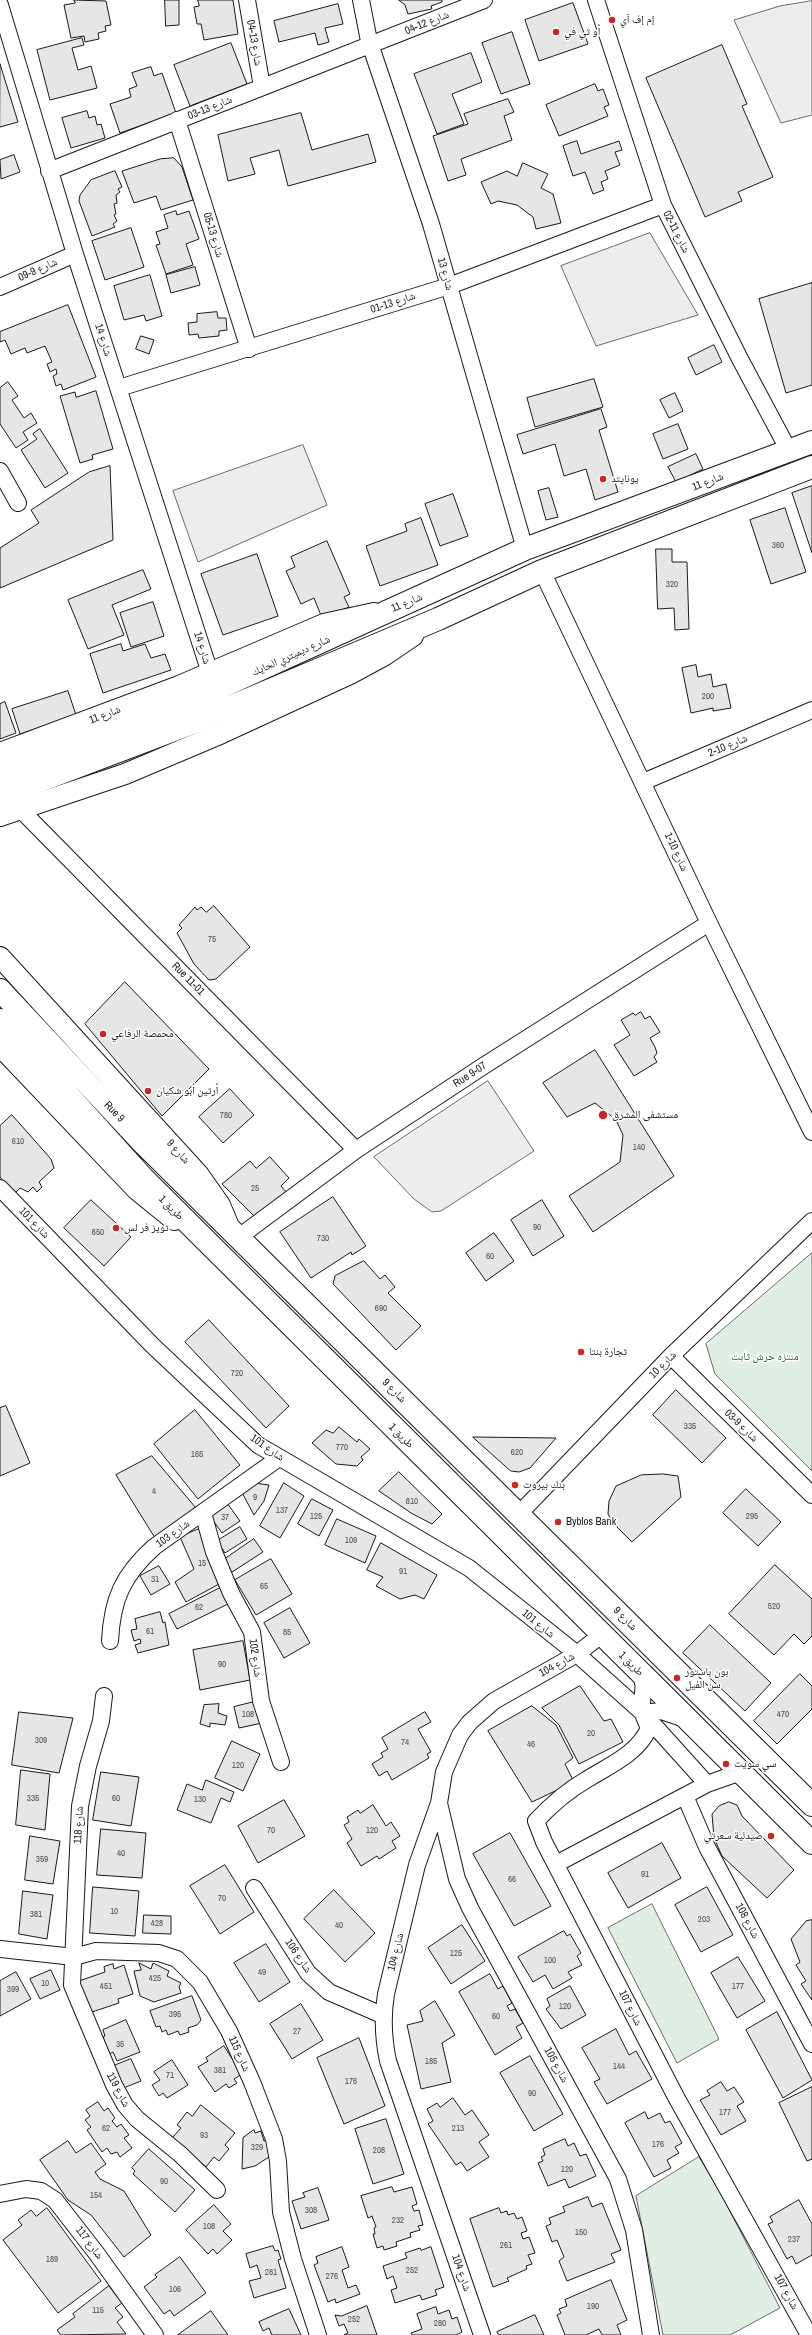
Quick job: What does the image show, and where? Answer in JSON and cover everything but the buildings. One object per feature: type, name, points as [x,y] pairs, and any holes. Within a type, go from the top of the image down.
[{"type":"main road","name":"شارع 11","points":[[394,610],[524,549],[812,442]]},
{"type":"main road","points":[[0,773],[191,712],[438,619],[542,571],[812,467]]},
{"type":"main road","name":"شارع ديميتري الحايك","points":[[191,712],[394,610]]},
{"type":"main road","points":[[0,796],[191,712]]},
{"type":"main road","name":"Rue 9","points":[[0,990],[99,1097],[235,1234]]},
{"type":"main road","name":"طريق 1","points":[[0,1020],[143,1178],[213,1250],[812,1843]]},
{"type":"main road","name":"شارع 9","points":[[235,1234],[812,1805]]},
{"type":"street","name":"شارع 13-04","points":[[247,0],[262,87]]},
{"type":"street","name":"شارع 13","points":[[361,0],[370,46],[431,224],[524,549]]},
{"type":"street","name":"شارع 12-04","points":[[370,46],[484,0]]},
{"type":"street","name":"شارع 11-02","points":[[596,0],[663,205],[740,359],[789,450]]},
{"type":"street","name":"شارع 14","points":[[0,5],[75,254],[210,673]]},
{"type":"street","name":"شارع 13-03","points":[[49,171],[370,46]]},
{"type":"street","name":"شارع 13-05","points":[[177,120],[249,349]]},
{"type":"street","name":"شارع 13-01","points":[[119,388],[449,286],[663,205]]},
{"type":"street","name":"شارع 9-09","points":[[0,287],[75,254]]},
{"type":"street","points":[[0,471],[18,503]]},
{"type":"street","name":"شارع 10-1","points":[[542,571],[710,923],[812,1132]]},
{"type":"street","name":"شارع 11","points":[[0,753],[210,673],[324,624],[347,617],[394,610]]},
{"type":"street","points":[[0,816],[19,808],[125,774],[222,733],[350,674],[385,655],[438,619]]},
{"type":"street","name":"شارع 10-2","points":[[643,782],[812,710]]},
{"type":"street","name":"Rue 11-01","points":[[19,808],[356,1150]]},
{"type":"street","name":"Rue 9-07","points":[[235,1234],[356,1150],[492,1060],[710,923]]},
{"type":"street","name":"شارع 9","points":[[0,957],[199,1175],[220,1205],[235,1234]]},
{"type":"street","points":[[0,1046],[137,1190],[213,1250]]},
{"type":"street","name":"شارع 101","points":[[0,1188],[152,1345],[258,1445],[469,1568],[577,1654],[642,1713],[707,1784]]},
{"type":"street","name":"شارع 10","points":[[519,1514],[671,1356],[812,1221]]},
{"type":"street","name":"شارع 9-03","points":[[671,1356],[812,1495]]},
{"type":"street","name":"شارع 103","points":[[110,1641],[114,1606],[125,1580],[136,1564],[154,1547],[279,1458]]},
{"type":"street","name":"شارع 102","points":[[202,1513],[214,1552],[231,1593],[252,1632],[261,1701],[281,1762]]},
{"type":"street","name":"شارع 104","points":[[482,2335],[398,2095],[382,2033],[382,2015],[416,1865],[439,1803],[444,1772],[460,1735],[470,1722],[494,1701],[577,1654],[601,1635]]},
{"type":"street","name":"شارع 107","points":[[640,1673],[645,1685],[642,1699],[642,1713],[649,1728],[642,1741],[619,1761],[585,1780],[552,1804],[536,1821],[544,1842],[669,2084],[809,2335]]},
{"type":"street","name":"شارع 118","points":[[74,1957],[80,1806],[101,1721],[104,1696]]},
{"type":"street","points":[[642,1713],[661,1711],[688,1720]]},
{"type":"street","points":[[556,1864],[707,1784],[741,1772]]},
{"type":"street","name":"شارع 108","points":[[685,1796],[707,1847],[812,2044]]},
{"type":"street","name":"شارع 105","points":[[439,1803],[457,1879],[470,1908],[618,2179],[634,2230],[651,2335]]},
{"type":"street","name":"شارع 106","points":[[254,1888],[308,1972],[329,1992],[382,2015]]},
{"type":"street","name":"شارع 115","points":[[0,1949],[74,1957],[96,1951],[159,1952],[177,1959],[200,1982],[229,2031],[252,2082],[274,2139],[278,2161],[281,2212],[293,2259],[318,2335]]},
{"type":"street","name":"شارع 119","points":[[74,1957],[71,1970],[72,1985],[112,2079],[125,2105],[137,2119],[180,2154],[217,2190]]},
{"type":"street","name":"شارع 117","points":[[0,2194],[26,2190],[41,2191],[55,2200],[97,2254],[155,2335]]},
{"type":"green space","name":"منتزه حرش ثابت","points":[[812,1253],[812,1471],[715,1374],[706,1344]]},
{"type":"green space","points":[[652,1904],[719,2039],[677,2063],[608,1928]]},
{"type":"green space","points":[[699,2157],[719,2190],[780,2308],[730,2335],[663,2335],[636,2196]]},
{"type":"shaded area","points":[[812,1],[812,115],[781,123],[734,20],[780,6]]},
{"type":"shaded area","points":[[650,233],[698,315],[596,346],[561,266]]},
{"type":"shaded area","points":[[303,445],[327,505],[198,562],[173,491]]},
{"type":"shaded area","points":[[488,1081],[534,1151],[441,1211],[432,1212],[414,1199],[374,1157]]},
{"type":"place","name":"إم إف آي","points":[[612,20]]},
{"type":"place","name":"أو تي في","points":[[556,32]]},
{"type":"place","name":"يونايتد","points":[[603,479]]},
{"type":"place","name":"محمصة الرفاعي","points":[[103,1034]]},
{"type":"place","name":"أرتين أبو شكيان","points":[[148,1091]]},
{"type":"place","name":"مستشفى المشرق","points":[[603,1115]]},
{"type":"place","name":"تويز فر لس","points":[[116,1228]]},
{"type":"place","name":"تجارة بنتا","points":[[581,1352]]},
{"type":"place","name":"بنك بيروت","points":[[515,1485]]},
{"type":"place","name":"Byblos Bank","points":[[558,1522]]},
{"type":"place","name":"بون باستور سن الفيل","points":[[677,1678]]},
{"type":"place","name":"سي سويت","points":[[726,1764]]},
{"type":"place","name":"صيدلية سعرتي","points":[[771,1836]]}]
